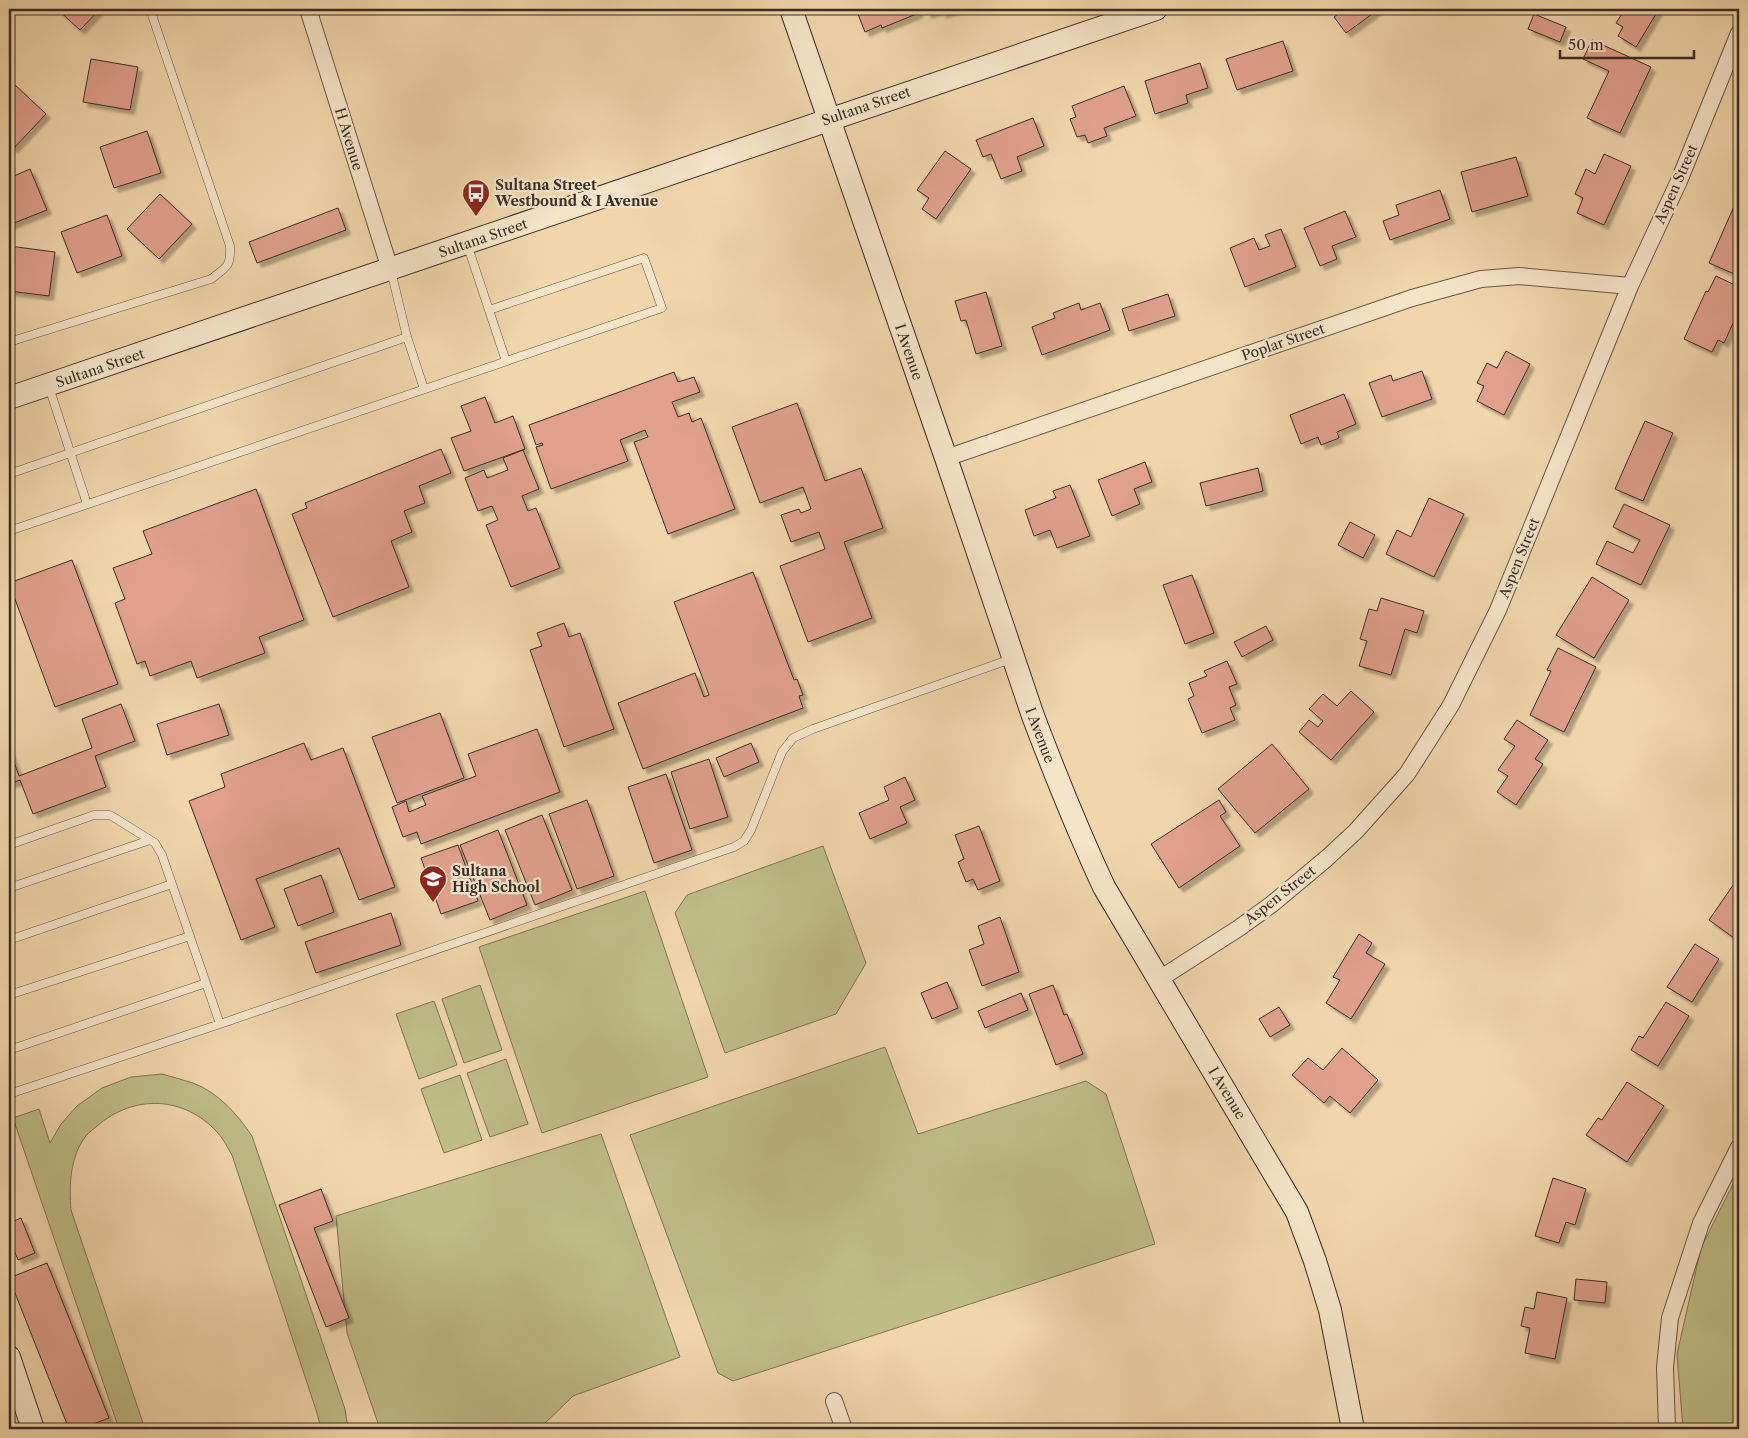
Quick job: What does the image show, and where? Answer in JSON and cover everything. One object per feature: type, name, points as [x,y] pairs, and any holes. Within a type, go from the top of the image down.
[{"type":"main road","name":"I Avenue","points":[[791,9],[1036,724],[1082,840],[1104,887],[1297,1212],[1330,1310],[1353,1429]]},
{"type":"main road","name":"Sultana Street","points":[[9,398],[1156,9]]},
{"type":"main road","points":[[9,1356],[33,1429]]},
{"type":"street","name":"H Avenue","points":[[308,9],[390,269]]},
{"type":"street","name":"Aspen Street","points":[[1158,980],[1239,928],[1272,904],[1327,858],[1356,830],[1407,774],[1451,705],[1498,610],[1630,286],[1678,181],[1739,33]]},
{"type":"street","name":"Poplar Street","points":[[946,458],[1412,298],[1481,279],[1519,276],[1630,286]]},
{"type":"street","points":[[1667,1429],[1666,1367],[1670,1318],[1701,1223],[1739,1148]]},
{"type":"street","points":[[834,1401],[844,1429]]},
{"type":"lane","points":[[9,342],[211,278],[226,268],[231,260],[230,246],[150,9]]},
{"type":"lane","points":[[467,244],[506,361]]},
{"type":"lane","points":[[9,531],[662,308],[644,258],[489,310]]},
{"type":"lane","points":[[390,269],[407,337],[424,389]]},
{"type":"lane","points":[[9,474],[407,337]]},
{"type":"lane","points":[[48,385],[87,504]]},
{"type":"lane","points":[[9,1094],[220,1024],[734,847],[744,841],[751,830],[782,752],[793,738],[813,729],[1013,658]]},
{"type":"lane","points":[[9,845],[94,815],[110,815],[155,843],[162,855],[220,1024]]},
{"type":"lane","points":[[9,888],[150,840]]},
{"type":"lane","points":[[9,940],[172,884]]},
{"type":"lane","points":[[9,995],[190,936]]},
{"type":"lane","points":[[9,1050],[206,983]]},
{"type":"shaded area","points":[[823,846],[866,963],[836,1014],[725,1053],[675,913],[687,895]]},
{"type":"shaded area","points":[[645,891],[708,1077],[542,1133],[479,947]]},
{"type":"shaded area","points":[[480,985],[502,1050],[464,1063],[442,999]]},
{"type":"shaded area","points":[[434,1001],[457,1065],[419,1079],[396,1014]]},
{"type":"shaded area","points":[[885,1047],[918,1134],[1086,1081],[1106,1094],[1155,1244],[733,1381],[718,1373],[630,1135]]},
{"type":"shaded area","points":[[506,1059],[528,1124],[490,1137],[467,1073]]},
{"type":"shaded area","points":[[162,1074],[193,1083],[211,1092],[234,1112],[252,1136],[345,1409],[348,1429],[321,1429],[232,1155],[225,1143],[217,1132],[204,1120],[190,1111],[174,1106],[143,1104],[127,1108],[111,1116],[87,1135],[77,1152],[72,1171],[70,1191],[71,1210],[145,1429],[119,1429],[13,1118],[39,1109],[50,1143],[61,1124],[77,1106],[102,1088],[131,1077]]},
{"type":"shaded area","points":[[460,1075],[482,1140],[444,1153],[421,1089]]},
{"type":"shaded area","points":[[601,1134],[680,1357],[573,1396],[539,1429],[380,1429],[347,1333],[336,1216]]},
{"type":"shaded area","points":[[1739,1172],[1739,1429],[1683,1429],[1677,1354],[1701,1248]]},
{"type":"building","points":[[57,9],[100,9],[80,30]]},
{"type":"building","points":[[856,9],[917,9],[919,13],[882,28],[881,25],[865,32]]},
{"type":"building","points":[[925,9],[958,9],[942,14],[941,10],[927,14]]},
{"type":"building","points":[[1345,9],[1379,9],[1346,33],[1334,17]]},
{"type":"building","points":[[1625,9],[1659,9],[1636,47],[1618,36],[1623,27],[1616,23]]},
{"type":"building","points":[[1534,14],[1566,27],[1560,42],[1528,29]]},
{"type":"building","points":[[1592,40],[1651,67],[1620,133],[1587,118],[1609,71],[1583,59]]},
{"type":"building","points":[[1283,41],[1293,71],[1237,90],[1226,59]]},
{"type":"building","points":[[91,59],[138,67],[130,110],[83,102]]},
{"type":"building","points":[[1200,63],[1208,88],[1186,95],[1188,103],[1155,114],[1145,81]]},
{"type":"building","points":[[14,84],[46,114],[13,149],[9,145],[9,89]]},
{"type":"building","points":[[1124,86],[1136,116],[1104,128],[1107,136],[1088,143],[1085,135],[1077,137],[1070,119],[1076,117],[1072,106]]},
{"type":"building","points":[[1033,118],[1044,146],[1017,157],[1022,171],[1001,179],[991,154],[983,157],[976,140]]},
{"type":"building","points":[[147,131],[161,173],[114,188],[100,147]]},
{"type":"building","points":[[945,151],[971,169],[936,219],[922,209],[929,198],[917,190]]},
{"type":"building","points":[[1604,154],[1631,166],[1604,225],[1577,213],[1583,198],[1575,194],[1586,169],[1595,174]]},
{"type":"building","points":[[1516,157],[1528,196],[1472,212],[1461,172]]},
{"type":"building","points":[[30,169],[47,210],[9,225],[9,178]]},
{"type":"building","points":[[1440,190],[1450,219],[1390,240],[1383,221],[1399,215],[1396,205]]},
{"type":"building","points":[[160,194],[192,224],[159,259],[127,229]]},
{"type":"building","points":[[1739,195],[1739,276],[1709,263]]},
{"type":"building","points":[[338,208],[346,230],[257,263],[249,242]]},
{"type":"building","points":[[1345,211],[1356,237],[1332,246],[1337,259],[1320,266],[1304,228]]},
{"type":"building","points":[[107,215],[122,256],[77,273],[61,232]]},
{"type":"building","points":[[1281,229],[1296,267],[1245,287],[1230,248],[1254,238],[1259,250],[1270,246],[1265,235]]},
{"type":"building","points":[[9,246],[55,252],[49,296],[9,291]]},
{"type":"building","points":[[1716,276],[1739,287],[1737,298],[1739,299],[1739,310],[1724,343],[1718,340],[1712,352],[1684,339],[1706,291],[1708,292]]},
{"type":"building","points":[[986,292],[1002,346],[976,354],[966,320],[961,321],[955,301]]},
{"type":"building","points":[[1168,294],[1175,316],[1129,331],[1122,309]]},
{"type":"building","points":[[1079,303],[1081,310],[1100,303],[1110,330],[1042,355],[1032,327],[1055,318],[1053,313]]},
{"type":"building","points":[[1506,351],[1530,364],[1504,415],[1477,401],[1484,386],[1477,383],[1487,363],[1497,368]]},
{"type":"building","points":[[1422,371],[1432,399],[1382,417],[1369,383],[1391,375],[1393,381]]},
{"type":"building","points":[[674,372],[678,382],[694,377],[700,392],[672,402],[678,417],[689,413],[692,422],[701,418],[735,509],[668,534],[634,442],[648,437],[645,430],[620,440],[628,461],[551,489],[536,447],[543,445],[542,443],[536,445],[529,425]]},
{"type":"building","points":[[1344,394],[1356,424],[1337,432],[1339,438],[1321,445],[1318,437],[1301,444],[1290,415]]},
{"type":"building","points":[[485,397],[495,423],[513,416],[525,449],[464,471],[451,438],[471,431],[461,406]]},
{"type":"building","points":[[797,403],[825,481],[861,468],[883,528],[844,542],[872,618],[808,642],[780,566],[825,549],[819,532],[791,542],[781,515],[799,509],[801,513],[811,509],[803,487],[760,503],[732,427]]},
{"type":"building","points":[[1645,421],[1673,433],[1643,501],[1615,489]]},
{"type":"building","points":[[441,449],[451,473],[419,486],[425,503],[404,511],[412,532],[391,541],[409,587],[333,617],[292,514],[307,508],[305,503]]},
{"type":"building","points":[[523,450],[539,489],[522,496],[528,511],[536,508],[560,568],[511,587],[486,525],[498,520],[492,506],[478,511],[465,478],[484,470],[487,478],[508,470],[503,458]]},
{"type":"building","points":[[1145,462],[1152,482],[1134,489],[1140,504],[1112,516],[1098,480]]},
{"type":"building","points":[[1258,468],[1263,491],[1206,506],[1200,483]]},
{"type":"building","points":[[1070,485],[1090,536],[1057,548],[1050,530],[1034,536],[1025,510],[1056,498],[1053,491]]},
{"type":"building","points":[[256,489],[304,620],[259,637],[265,653],[197,678],[191,661],[150,676],[145,661],[137,664],[115,603],[125,599],[113,568],[152,554],[143,531]]},
{"type":"building","points":[[1429,498],[1464,514],[1434,577],[1386,554],[1397,530],[1411,537]]},
{"type":"building","points":[[1624,504],[1670,525],[1641,585],[1596,564],[1607,541],[1633,553],[1640,540],[1613,527]]},
{"type":"building","points":[[1350,522],[1375,535],[1363,558],[1338,545]]},
{"type":"building","points":[[72,560],[118,684],[55,707],[9,583]]},
{"type":"building","points":[[753,572],[794,680],[797,679],[803,695],[799,696],[803,708],[643,769],[618,703],[695,673],[704,697],[709,695],[674,602]]},
{"type":"building","points":[[1192,575],[1214,633],[1185,644],[1163,585]]},
{"type":"building","points":[[1592,577],[1629,600],[1594,658],[1556,635]]},
{"type":"building","points":[[1381,598],[1424,611],[1417,633],[1405,629],[1391,675],[1359,666],[1367,641],[1360,639],[1369,609],[1377,611]]},
{"type":"building","points":[[564,623],[569,637],[580,633],[614,729],[564,747],[530,650],[542,646],[537,633]]},
{"type":"building","points":[[1266,626],[1273,640],[1242,657],[1234,642]]},
{"type":"building","points":[[1558,648],[1596,667],[1564,732],[1530,715],[1551,671],[1547,670]]},
{"type":"building","points":[[1227,661],[1237,684],[1229,687],[1236,705],[1230,708],[1235,720],[1202,733],[1188,699],[1194,696],[1189,683],[1207,676],[1204,671]]},
{"type":"building","points":[[1351,691],[1374,712],[1331,760],[1299,732],[1309,720],[1318,727],[1323,721],[1309,709],[1323,694],[1337,706]]},
{"type":"building","points":[[121,704],[135,741],[95,756],[106,787],[33,814],[20,780],[9,784],[9,748],[19,776],[92,748],[82,719]]},
{"type":"building","points":[[219,704],[229,735],[167,755],[157,724]]},
{"type":"building","points":[[440,713],[464,778],[397,803],[372,737]]},
{"type":"building","points":[[1517,720],[1548,740],[1535,759],[1543,764],[1516,805],[1497,792],[1508,776],[1498,770],[1515,746],[1504,739]]},
{"type":"building","points":[[537,729],[560,792],[421,844],[417,832],[403,837],[392,807],[406,801],[409,812],[426,805],[422,796],[476,776],[468,754]]},
{"type":"building","points":[[304,743],[311,760],[343,748],[395,887],[359,900],[339,848],[256,879],[275,927],[241,940],[189,801],[225,787],[221,774]]},
{"type":"building","points":[[751,743],[759,762],[724,777],[716,758]]},
{"type":"building","points":[[1272,744],[1309,789],[1255,833],[1218,789]]},
{"type":"building","points":[[709,759],[728,817],[690,829],[671,772]]},
{"type":"building","points":[[666,774],[692,850],[654,863],[628,787]]},
{"type":"building","points":[[905,777],[915,800],[900,807],[907,823],[870,839],[859,813],[889,800],[884,787]]},
{"type":"building","points":[[587,800],[614,876],[577,889],[549,814]]},
{"type":"building","points":[[1219,800],[1226,812],[1220,816],[1240,846],[1179,888],[1151,844]]},
{"type":"building","points":[[542,815],[572,890],[535,905],[505,830]]},
{"type":"building","points":[[979,826],[1000,881],[978,890],[973,879],[966,882],[958,862],[964,859],[955,835]]},
{"type":"building","points":[[498,830],[527,905],[490,920],[460,845]]},
{"type":"building","points":[[458,845],[478,901],[441,914],[421,858]]},
{"type":"building","points":[[321,875],[334,912],[298,926],[284,889]]},
{"type":"building","points":[[1738,878],[1739,930],[1734,938],[1709,920]]},
{"type":"building","points":[[391,913],[401,945],[316,973],[305,942]]},
{"type":"building","points":[[1000,917],[1019,972],[982,986],[969,950],[984,944],[978,926]]},
{"type":"building","points":[[1359,934],[1372,943],[1366,953],[1385,964],[1351,1019],[1326,1003],[1340,980],[1333,977]]},
{"type":"building","points":[[1695,944],[1719,959],[1692,1002],[1667,987]]},
{"type":"building","points":[[947,982],[958,1008],[932,1019],[921,993]]},
{"type":"building","points":[[1053,985],[1064,1015],[1067,1014],[1083,1054],[1056,1065],[1029,994]]},
{"type":"building","points":[[1021,993],[1028,1010],[985,1028],[978,1011]]},
{"type":"building","points":[[1666,1002],[1689,1016],[1658,1066],[1631,1050],[1639,1036],[1643,1038]]},
{"type":"building","points":[[1279,1007],[1290,1025],[1270,1037],[1259,1019]]},
{"type":"building","points":[[1342,1048],[1378,1080],[1350,1113],[1330,1096],[1324,1103],[1292,1075],[1308,1058],[1323,1070]]},
{"type":"building","points":[[1627,1082],[1664,1106],[1627,1162],[1586,1135],[1598,1118],[1602,1120]]},
{"type":"building","points":[[1553,1178],[1586,1189],[1575,1225],[1566,1222],[1559,1243],[1535,1236]]},
{"type":"building","points":[[321,1189],[333,1221],[314,1228],[349,1318],[326,1327],[279,1205]]},
{"type":"building","points":[[21,1218],[35,1253],[18,1260],[9,1238],[9,1223]]},
{"type":"building","points":[[47,1263],[109,1418],[80,1429],[69,1429],[9,1278]]},
{"type":"building","points":[[1576,1279],[1607,1282],[1605,1303],[1574,1300]]},
{"type":"building","points":[[1537,1292],[1567,1298],[1555,1359],[1525,1353],[1530,1328],[1521,1326],[1525,1307],[1534,1309]]},
{"type":"place","name":"Sultana Street Westbound & I Avenue","points":[[476,217]]},
{"type":"place","name":"Sultana High School","points":[[433,903]]}]
